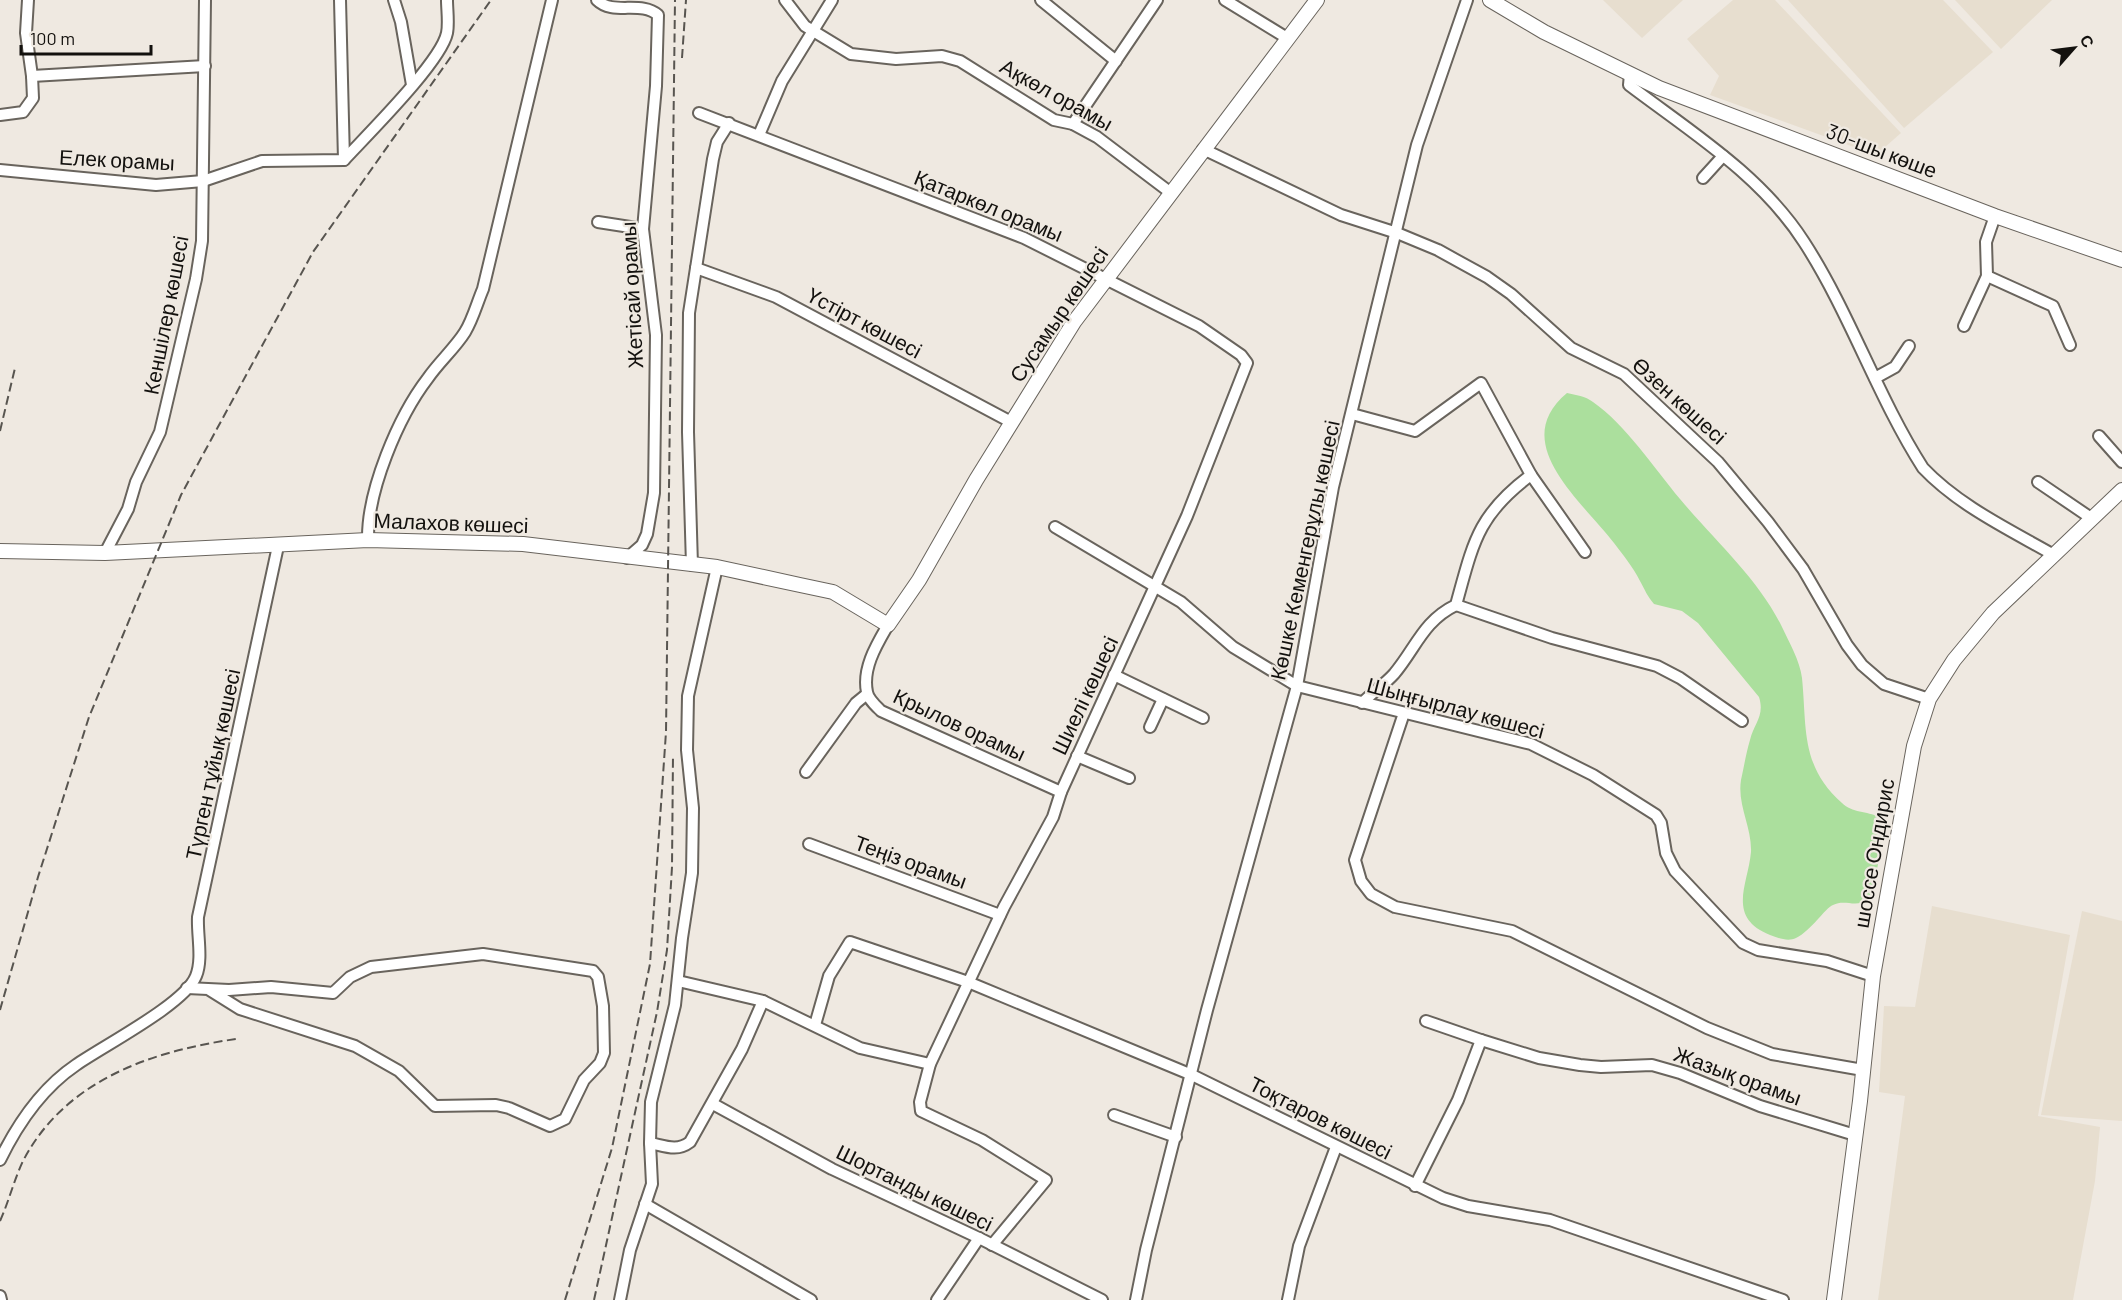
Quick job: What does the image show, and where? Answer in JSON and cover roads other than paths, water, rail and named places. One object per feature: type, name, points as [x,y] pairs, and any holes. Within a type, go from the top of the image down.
[{"type":"main road","name":"Сусамыр көшесі","points":[[888,625],[919,580],[1011,422],[1074,322],[1317,0]]},
{"type":"main road","points":[[1490,0],[1544,33],[1630,74]]},
{"type":"main road","name":"30-шы көше","points":[[1630,74],[1670,92],[1995,216],[2122,260]]},
{"type":"main road","name":"шоссе Ондирис","points":[[1834,1300],[1873,975],[1914,746],[1929,699],[1954,660],[1993,613],[2052,554],[2122,490]]},
{"type":"main road","name":"Малахов көшесі","points":[[0,551],[105,553],[368,540],[524,544],[717,567],[833,592],[888,625]]},
{"type":"street","points":[[0,115],[23,112],[33,98],[26,33],[28,0]]},
{"type":"street","name":"Кеншілер көшесі","points":[[105,553],[128,509],[164,415],[196,279],[202,241],[205,0]]},
{"type":"street","points":[[340,0],[344,160]]},
{"type":"street","points":[[394,0],[401,22],[412,85]]},
{"type":"street","points":[[344,160],[412,85],[440,50],[447,34],[447,0]]},
{"type":"street","points":[[368,540],[368,518],[379,480],[406,414],[426,380],[466,331],[483,289],[552,0]]},
{"type":"street","name":"Жетісай орамы","points":[[597,0],[603,6],[642,7],[658,15],[656,86],[643,229],[656,335],[654,493],[647,534],[642,545],[627,558]]},
{"type":"street","name":"Ақкөл орамы","points":[[785,0],[805,26],[851,54],[869,58],[952,57],[1054,120],[1073,124],[1097,137],[1171,193]]},
{"type":"street","points":[[759,135],[782,81],[832,0]]},
{"type":"street","points":[[1041,0],[1116,61]]},
{"type":"street","points":[[1073,124],[1157,0]]},
{"type":"street","points":[[1225,0],[1287,38]]},
{"type":"street","name":"Көшке Кеменгерұлы көшесі","points":[[1136,1300],[1146,1250],[1210,999],[1297,686],[1333,487],[1422,127],[1467,0]]},
{"type":"street","points":[[32,76],[205,66]]},
{"type":"street","points":[[1630,74],[1629,85],[1722,156],[1762,190],[1804,242],[1915,455],[1935,481],[1992,520],[2052,554]]},
{"type":"street","name":"Қатаркөл орамы","points":[[699,113],[1024,237],[1199,326],[1225,343]]},
{"type":"street","points":[[692,565],[688,432],[689,313],[713,159],[717,142],[729,123]]},
{"type":"street","name":"Өзен көшесі","points":[[1203,149],[1341,215],[1397,233],[1438,250],[1487,277],[1528,308],[1571,348],[1624,374],[1727,471],[1803,569],[1847,645],[1866,669],[1884,684],[1929,699]]},
{"type":"street","points":[[1703,178],[1722,156]]},
{"type":"street","name":"Елек орамы","points":[[0,170],[156,185],[202,181],[262,161],[344,160]]},
{"type":"street","points":[[1964,326],[1987,276],[1986,242],[1995,216]]},
{"type":"street","points":[[598,222],[643,229]]},
{"type":"street","name":"Үстірт көшесі","points":[[696,268],[776,297],[1011,422]]},
{"type":"street","points":[[1987,276],[2053,306],[2070,345]]},
{"type":"street","name":"Шиелі көшесі","points":[[992,1245],[1046,1180],[981,1140],[930,1118],[921,1111],[920,1102],[930,1064],[1000,915],[1046,832],[1077,756],[1187,516],[1247,363],[1241,355],[1225,343]]},
{"type":"street","points":[[1875,378],[1895,367],[1909,346]]},
{"type":"street","points":[[1352,414],[1415,431],[1481,383],[1531,476],[1585,552]]},
{"type":"street","points":[[2099,436],[2122,462]]},
{"type":"street","points":[[1362,703],[1394,674],[1423,631],[1440,614],[1456,605],[1481,526],[1497,503],[1531,476]]},
{"type":"street","points":[[2038,482],[2091,518]]},
{"type":"street","points":[[1055,527],[1181,602],[1233,647],[1297,686]]},
{"type":"street","name":"Түрген тұйық көшесі","points":[[188,988],[195,978],[199,965],[198,917],[278,546]]},
{"type":"street","points":[[620,1300],[630,1250],[652,1184],[651,1102],[675,1005],[694,849],[693,808],[687,750],[688,696],[717,567]]},
{"type":"street","points":[[1456,605],[1552,638],[1657,666],[1680,678],[1742,721]]},
{"type":"street","name":"Сусамыр көшесі","points":[[867,674],[873,651],[888,625]]},
{"type":"street","name":"Крылов орамы","points":[[867,674],[867,694],[881,711],[1061,792]]},
{"type":"street","points":[[1114,675],[1203,718]]},
{"type":"street","name":"Шыңғырлау көшесі","points":[[1297,686],[1531,744],[1593,775],[1656,815],[1661,824],[1666,853],[1675,871],[1743,943],[1758,950],[1827,961],[1873,975]]},
{"type":"street","points":[[806,772],[856,703],[867,694]]},
{"type":"street","points":[[1150,727],[1163,699]]},
{"type":"street","name":"Жазық орамы","points":[[1404,713],[1355,860],[1362,881],[1371,894],[1395,907],[1512,931],[1707,1028],[1763,1050],[1800,1060],[1863,1070]]},
{"type":"street","points":[[1077,756],[1128,778]]},
{"type":"street","name":"Теңіз орамы","points":[[809,844],[1000,915]]},
{"type":"street","name":"Тоқтаров көшесі","points":[[815,1025],[829,976],[850,942],[968,982],[1192,1075],[1415,1186],[1468,1206],[1550,1220],[1783,1300]]},
{"type":"street","points":[[0,1160],[22,1120],[55,1083],[75,1065],[142,1025],[188,988],[271,987],[333,993],[350,977],[371,967],[483,954],[593,971],[598,977],[603,1006],[604,1053],[600,1063],[584,1080],[565,1119],[550,1126],[509,1107],[475,1104],[435,1106],[399,1071],[355,1046],[240,1009],[208,989]]},
{"type":"street","points":[[678,981],[763,1001],[860,1047],[930,1064]]},
{"type":"street","points":[[650,1143],[674,1149],[684,1147],[690,1142],[742,1049],[763,1001]]},
{"type":"street","name":"Жазық орамы","points":[[1426,1021],[1539,1058],[1601,1067],[1652,1065],[1680,1073],[1760,1107],[1855,1135]]},
{"type":"street","points":[[1415,1186],[1458,1100],[1481,1040]]},
{"type":"street","name":"Шортанды көшесі","points":[[713,1104],[832,1169],[979,1238],[1102,1300]]},
{"type":"street","points":[[1114,1115],[1176,1137]]},
{"type":"street","points":[[1288,1300],[1299,1246],[1336,1147]]},
{"type":"street","points":[[645,1204],[811,1300]]},
{"type":"street","points":[[937,1300],[979,1238]]},
{"type":"railway","points":[[0,1010],[38,877],[89,717],[181,495],[313,252],[491,0]]},
{"type":"railway","points":[[565,1300],[612,1148],[650,964],[666,732],[675,0]]},
{"type":"railway","points":[[682,58],[686,0]]},
{"type":"railway","points":[[0,431],[15,368]]},
{"type":"railway","points":[[594,1300],[657,1012],[667,950],[672,867],[673,755]]},
{"type":"railway","points":[[0,1221],[23,1161],[41,1133],[62,1109],[87,1090],[114,1074],[143,1062],[204,1044],[236,1039]]}]
